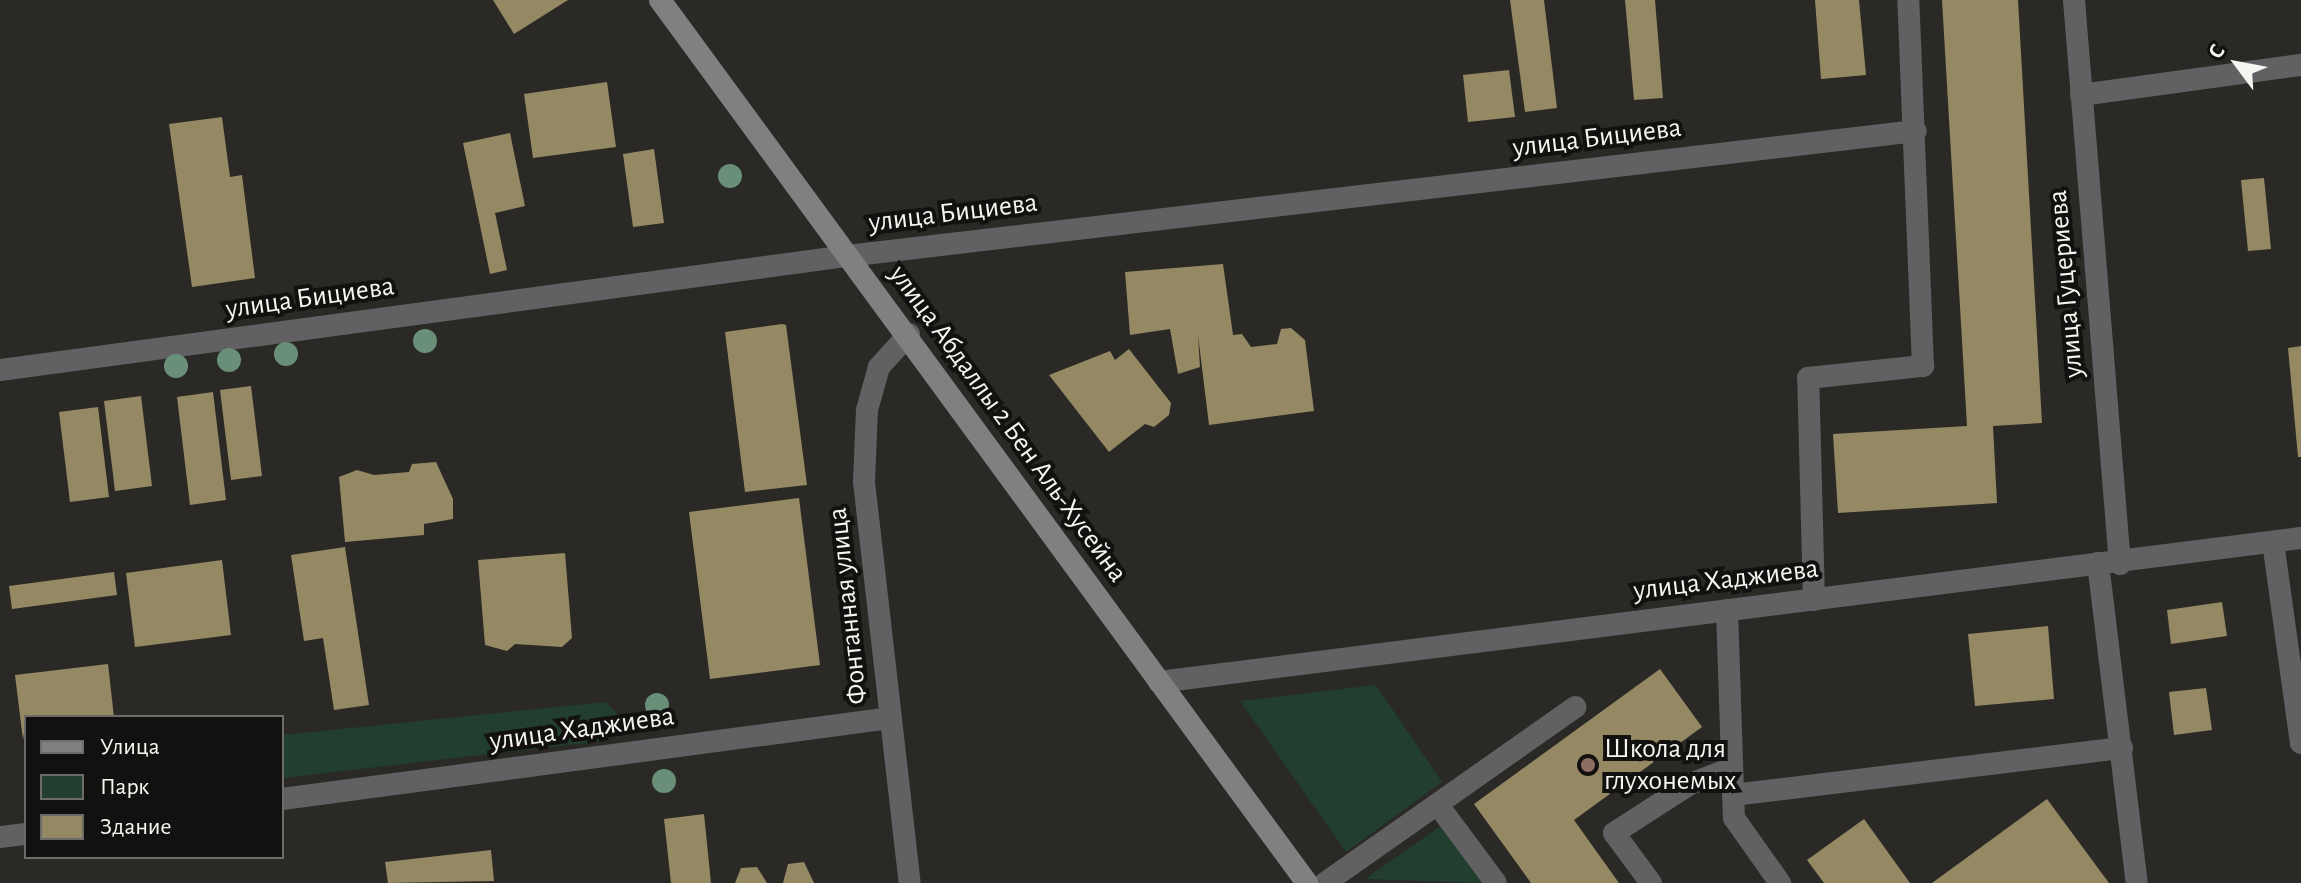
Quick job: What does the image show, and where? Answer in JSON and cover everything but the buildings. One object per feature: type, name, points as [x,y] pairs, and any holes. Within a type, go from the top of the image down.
[{"type":"main road","name":"улица Абдаллы 2 Бен Аль-Хусейна","points":[[660,0],[847,256],[909,334],[1307,883]]},
{"type":"street","points":[[1814,600],[1808,378],[1923,366],[1916,131],[1908,0]]},
{"type":"street","name":"улица Гуцериева","points":[[2074,0],[2122,748],[2137,883]]},
{"type":"street","points":[[2081,95],[2301,65]]},
{"type":"street","name":"улица Бициева","points":[[0,370],[847,256],[1916,131]]},
{"type":"street","name":"Фонтанная улица","points":[[909,334],[879,367],[867,410],[864,482],[910,883]]},
{"type":"street","name":"улица Хаджиева","points":[[1159,682],[2301,538]]},
{"type":"street","points":[[2273,542],[2301,743]]},
{"type":"street","points":[[1727,610],[1734,818],[1780,883]]},
{"type":"street","points":[[1325,883],[1575,707]]},
{"type":"street","name":"улица Хаджиева","points":[[284,799],[890,718]]},
{"type":"street","points":[[1733,795],[2122,748]]},
{"type":"street","points":[[1651,883],[1614,833],[1690,784],[1732,768]]},
{"type":"street","points":[[1438,805],[1496,883]]},
{"type":"street","points":[[0,837],[24,834]]},
{"type":"green space","points":[[1376,685],[1442,782],[1346,852],[1240,701]]},
{"type":"green space","points":[[605,702],[617,713],[612,732],[603,741],[284,778],[284,735]]},
{"type":"green space","points":[[1442,825],[1485,883],[1365,879]]},
{"type":"place","name":"Школа для глухонемых","points":[[1588,765]]}]
